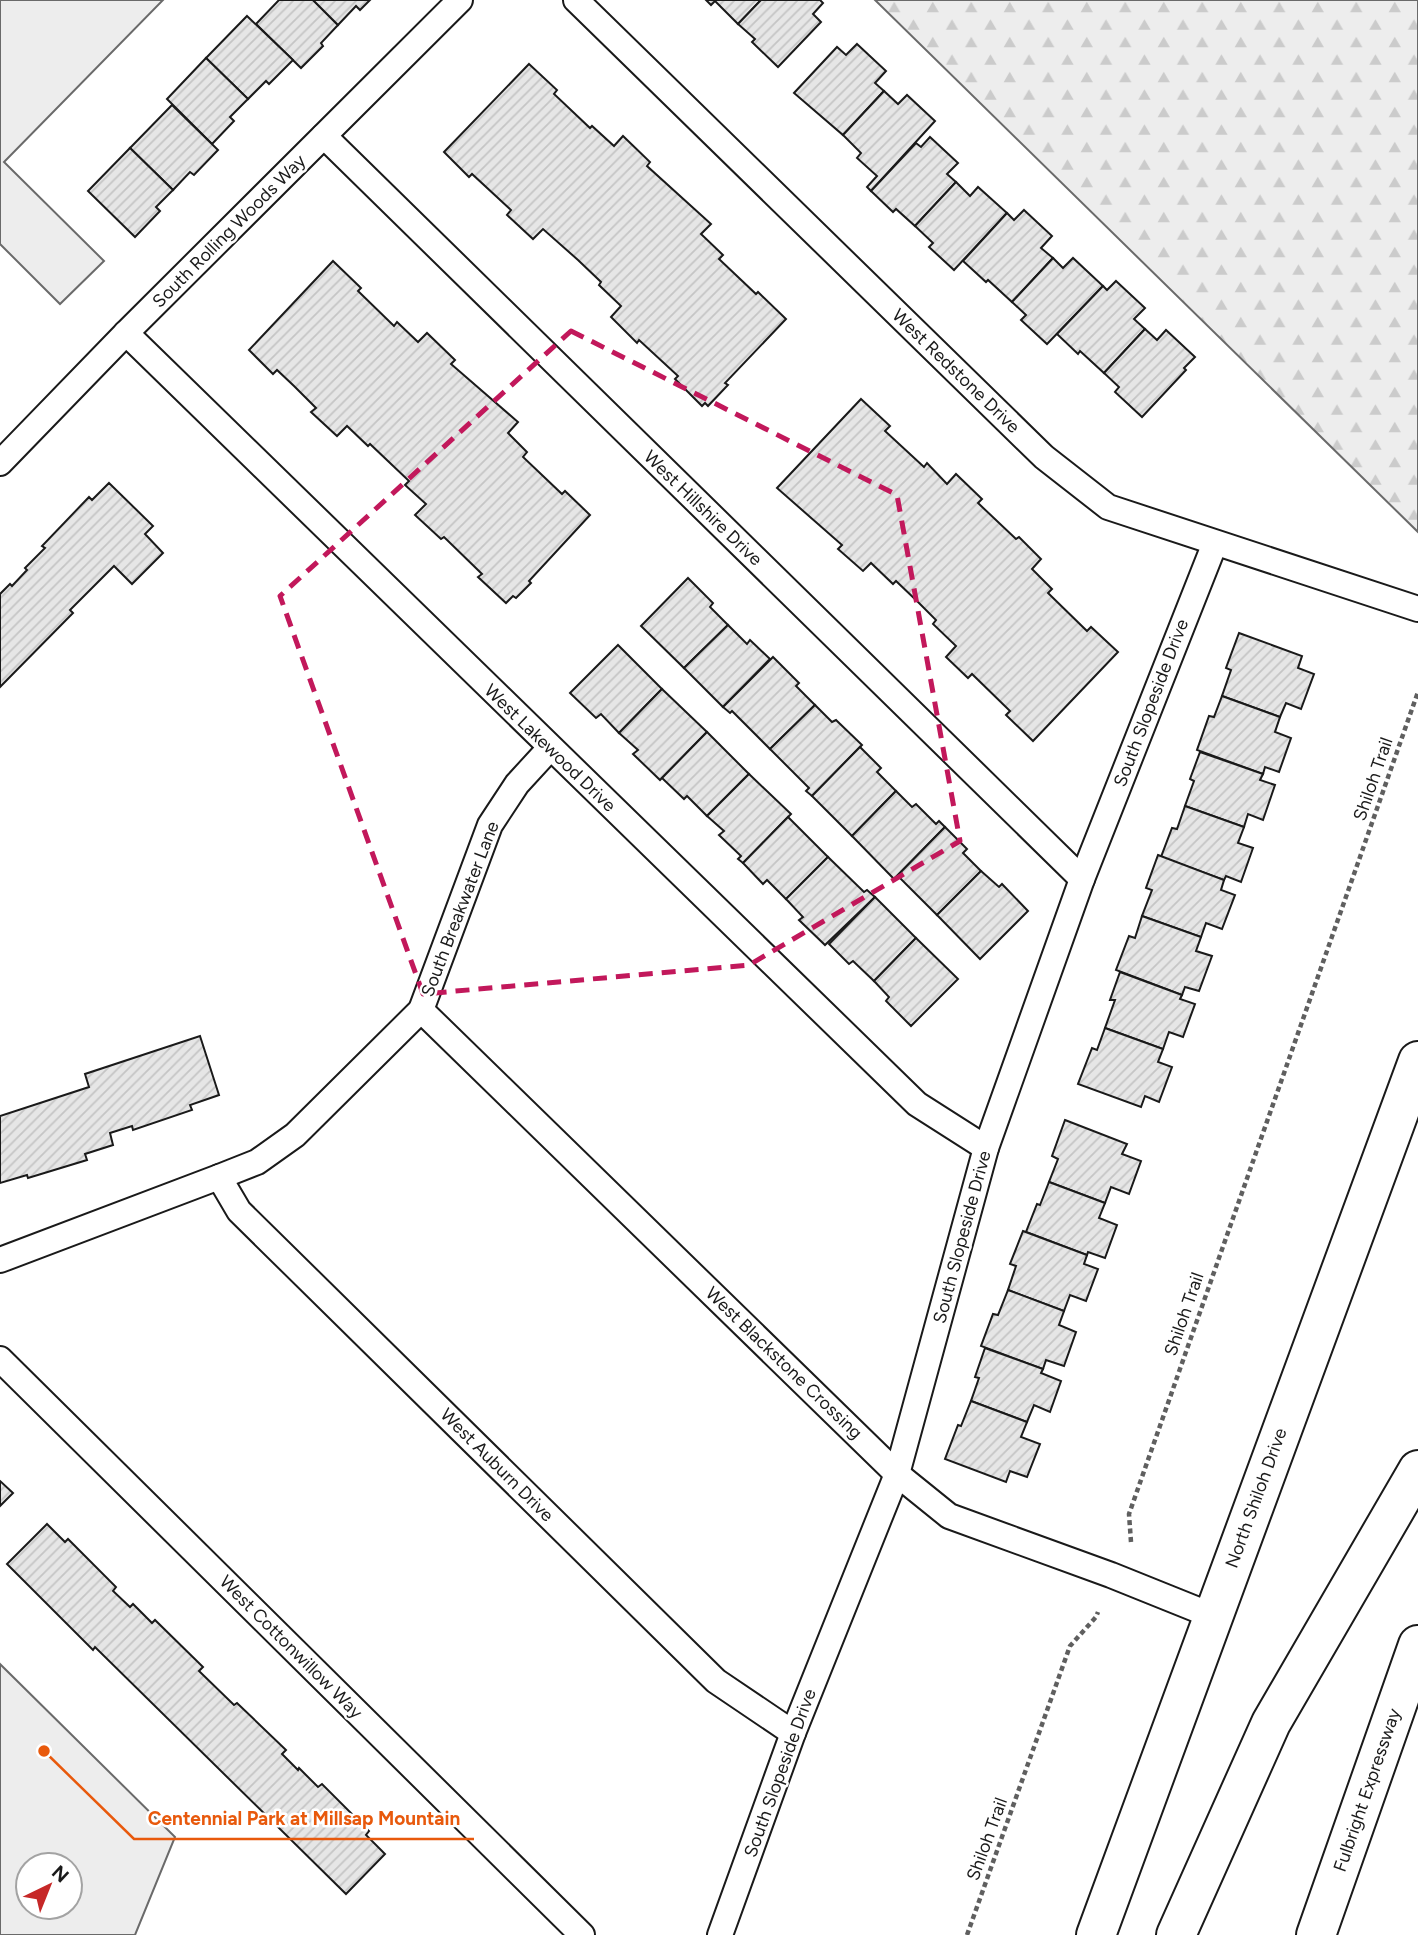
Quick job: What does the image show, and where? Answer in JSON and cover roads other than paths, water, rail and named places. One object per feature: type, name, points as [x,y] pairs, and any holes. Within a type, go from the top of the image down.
[{"type":"main road","name":"North Shiloh Drive","points":[[1096,1935],[1418,1061]]},
{"type":"main road","points":[[1176,1935],[1271,1723],[1418,1470]]},
{"type":"main road","name":"Fulbright Expressway","points":[[1315,1935],[1418,1645]]},
{"type":"lane","name":"South Rolling Woods Way","points":[[0,463],[126,333],[460,0]]},
{"type":"lane","name":"West Redstone Drive","points":[[576,0],[1044,457],[1108,507],[1418,609]]},
{"type":"lane","name":"West Hillshire Drive","points":[[324,136],[1082,880]]},
{"type":"lane","name":"West Lakewood Drive","points":[[126,333],[917,1104],[986,1148]]},
{"type":"lane","name":"South Slopeside Drive","points":[[720,1935],[793,1733],[897,1474],[986,1148],[1082,880],[1214,543]]},
{"type":"lane","name":"South Breakwater Lane","points":[[0,1260],[257,1162],[295,1135],[421,1010],[490,825],[517,784],[551,748]]},
{"type":"lane","name":"West Blackstone Crossing","points":[[421,1010],[897,1474],[949,1516],[1111,1575],[1213,1616]]},
{"type":"lane","name":"West Auburn Drive","points":[[219,1178],[239,1211],[716,1681],[793,1733]]},
{"type":"lane","name":"West Cottonwillow Way","points":[[0,1359],[582,1935]]},
{"type":"place","name":"Centennial Park at Millsap Mountain","points":[[44,1751]]}]
